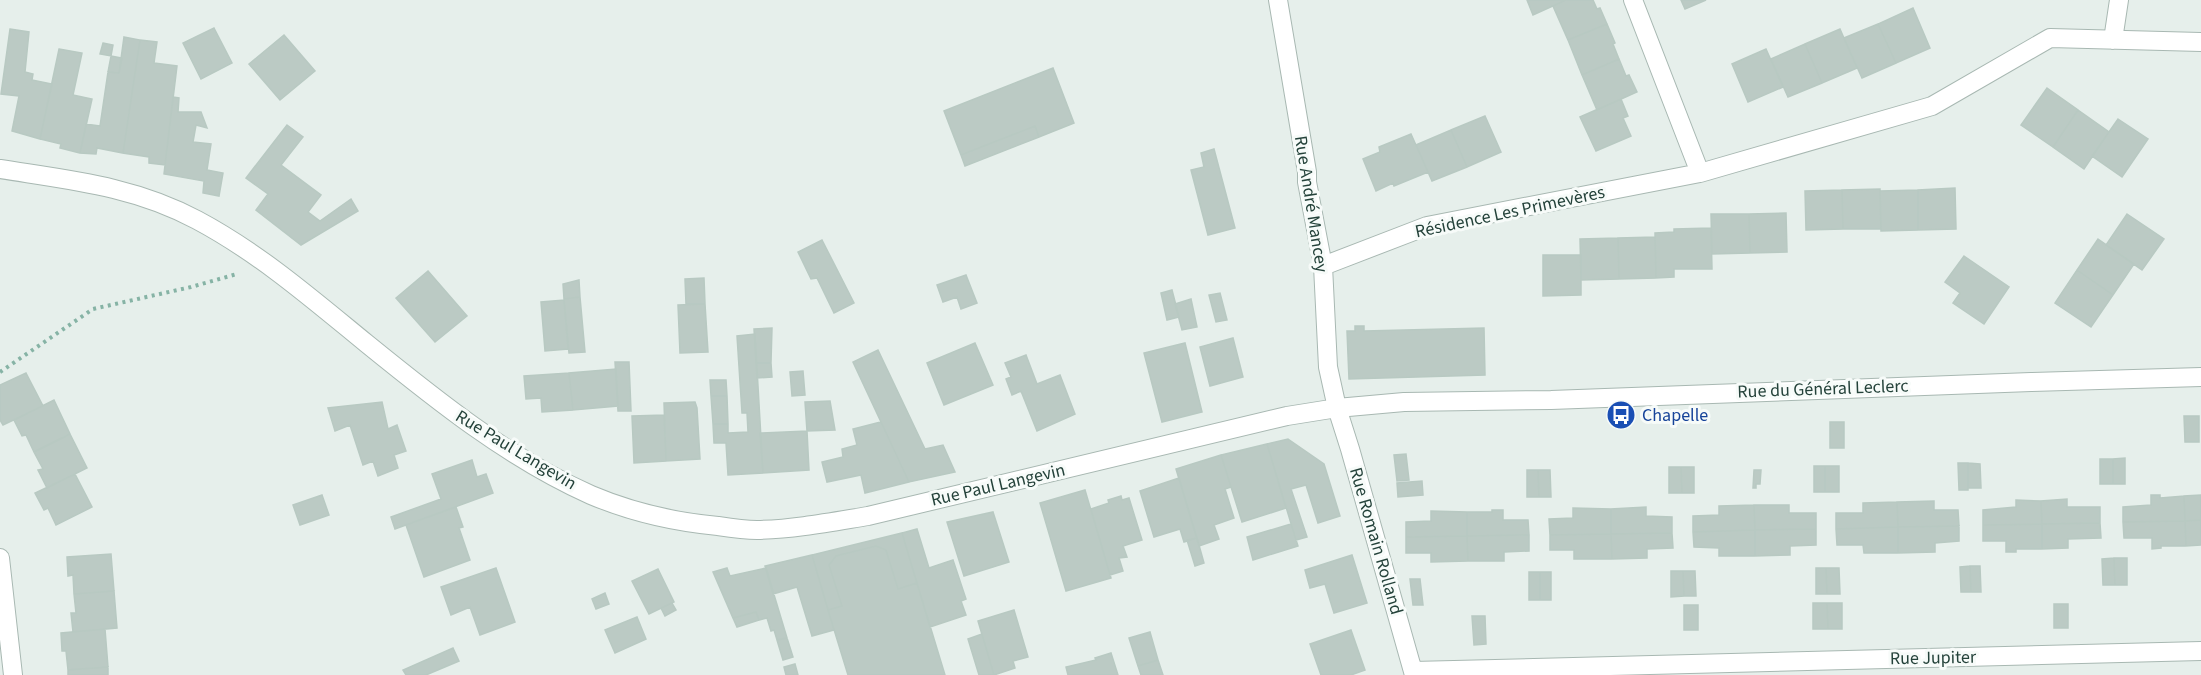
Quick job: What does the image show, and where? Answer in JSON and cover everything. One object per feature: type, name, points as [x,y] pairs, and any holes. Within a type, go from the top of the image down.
[{"type":"street","name":"Rue André Mancey","points":[[1278,0],[1323,266],[1329,367],[1336,408]]},
{"type":"street","points":[[1633,0],[1700,173]]},
{"type":"street","points":[[2119,0],[2113,40],[2201,42]]},
{"type":"street","name":"Résidence Les Primevères","points":[[1323,266],[1427,226],[1700,173],[1932,106],[2050,38],[2113,40]]},
{"type":"street","name":"Rue Paul Langevin","points":[[0,169],[112,187],[194,218],[237,242],[271,266],[432,397],[525,459],[592,495],[651,515],[705,525],[755,530],[812,526],[868,516],[1294,414],[1336,408]]},
{"type":"street","name":"Rue du Général Leclerc","points":[[1336,408],[1404,402],[1551,400],[2201,377]]},
{"type":"street","name":"Rue Romain Rolland","points":[[1336,408],[1350,449],[1414,673]]},
{"type":"street","points":[[0,558],[13,675]]},
{"type":"street","name":"Rue Jupiter","points":[[1414,673],[2201,651]]},
{"type":"path","points":[[0,372],[93,309],[271,266]]},
{"type":"building","points":[[1527,0],[1566,0],[1533,15]]},
{"type":"building","points":[[1566,0],[1593,0],[1597,9],[1600,8],[1607,24],[1568,40],[1553,6]]},
{"type":"building","points":[[1681,0],[1706,0],[1685,9]]},
{"type":"building","points":[[1913,8],[1930,48],[1896,63],[1878,24]]},
{"type":"building","points":[[1607,24],[1619,59],[1582,75],[1568,40]]},
{"type":"building","points":[[1878,24],[1896,63],[1862,78],[1844,38]]},
{"type":"building","points":[[214,28],[232,63],[201,79],[183,43]]},
{"type":"building","points":[[10,29],[29,32],[25,72],[33,74],[32,80],[52,84],[40,139],[12,131],[19,96],[1,94]]},
{"type":"building","points":[[1840,29],[1857,68],[1822,83],[1805,44]]},
{"type":"building","points":[[284,35],[315,71],[280,100],[249,64]]},
{"type":"building","points":[[124,37],[140,40],[123,153],[97,148],[96,154],[80,153],[86,124],[100,126],[108,72],[119,73]]},
{"type":"building","points":[[140,40],[157,42],[154,63],[177,66],[165,165],[149,163],[149,157],[123,153]]},
{"type":"building","points":[[103,43],[113,45],[111,56],[100,54]]},
{"type":"building","points":[[1805,44],[1822,83],[1788,97],[1771,59]]},
{"type":"building","points":[[59,49],[82,53],[73,95],[92,99],[80,153],[60,148],[61,144],[40,139]]},
{"type":"building","points":[[1766,49],[1783,87],[1748,102],[1732,64]]},
{"type":"building","points":[[111,56],[122,58],[119,73],[108,72]]},
{"type":"building","points":[[1619,59],[1626,76],[1629,75],[1637,92],[1597,110],[1582,75]]},
{"type":"building","points":[[1053,68],[1074,123],[1039,137],[1035,126],[961,155],[944,111]]},
{"type":"building","points":[[2047,88],[2078,110],[2053,147],[2021,125]]},
{"type":"building","points":[[173,97],[179,98],[178,112],[201,112],[207,128],[196,125],[193,142],[211,144],[207,170],[223,173],[219,196],[203,193],[204,181],[164,174]]},
{"type":"building","points":[[1621,99],[1628,116],[1623,118],[1631,136],[1596,151],[1580,117]]},
{"type":"building","points":[[2078,110],[2109,132],[2084,169],[2053,147]]},
{"type":"building","points":[[1485,116],[1501,152],[1467,167],[1451,130]]},
{"type":"building","points":[[2118,119],[2148,139],[2122,177],[2092,156]]},
{"type":"building","points":[[287,125],[303,137],[281,165],[321,195],[308,212],[320,221],[351,199],[358,211],[301,245],[256,210],[268,194],[246,178]]},
{"type":"building","points":[[1035,126],[1039,137],[965,166],[961,155]]},
{"type":"building","points":[[1451,130],[1467,167],[1432,181],[1416,145]]},
{"type":"building","points":[[1411,134],[1428,172],[1376,191],[1363,159],[1380,152],[1379,147]]},
{"type":"building","points":[[1214,149],[1235,228],[1208,235],[1191,170],[1204,167],[1201,153]]},
{"type":"building","points":[[1955,188],[1956,229],[1918,230],[1918,190]]},
{"type":"building","points":[[1880,189],[1881,229],[1843,229],[1842,190]]},
{"type":"building","points":[[1842,190],[1843,229],[1806,230],[1805,191]]},
{"type":"building","points":[[1918,190],[1918,230],[1881,231],[1880,191]]},
{"type":"building","points":[[1786,213],[1787,252],[1750,253],[1749,214]]},
{"type":"building","points":[[1711,214],[1749,214],[1750,253],[1712,254]]},
{"type":"building","points":[[2127,214],[2164,239],[2142,270],[2106,245]]},
{"type":"building","points":[[1711,228],[1712,269],[1674,269],[1674,277],[1656,278],[1655,233],[1674,232],[1674,229]]},
{"type":"building","points":[[1655,237],[1656,278],[1619,279],[1618,238]]},
{"type":"building","points":[[1618,238],[1619,279],[1581,280],[1580,239]]},
{"type":"building","points":[[2098,239],[2134,264],[2113,295],[2077,270]]},
{"type":"building","points":[[822,240],[854,303],[834,313],[817,278],[811,279],[798,252]]},
{"type":"building","points":[[1543,255],[1581,255],[1581,295],[1543,296]]},
{"type":"building","points":[[1964,256],[2009,287],[1984,324],[1953,303],[1960,293],[1945,282]]},
{"type":"building","points":[[2077,270],[2113,295],[2091,327],[2055,303]]},
{"type":"building","points":[[428,271],[467,316],[435,342],[396,298]]},
{"type":"building","points":[[966,275],[977,303],[961,309],[957,297],[943,302],[937,285]]},
{"type":"building","points":[[704,278],[705,304],[686,304],[685,279]]},
{"type":"building","points":[[579,280],[580,297],[564,299],[563,284]]},
{"type":"building","points":[[1172,290],[1179,317],[1167,320],[1161,293]]},
{"type":"building","points":[[1220,293],[1227,320],[1216,322],[1209,295]]},
{"type":"building","points":[[580,297],[585,352],[569,353],[564,299]]},
{"type":"building","points":[[1191,299],[1197,327],[1182,330],[1175,304]]},
{"type":"building","points":[[564,300],[568,349],[545,351],[541,302]]},
{"type":"building","points":[[705,304],[708,352],[680,353],[678,305]]},
{"type":"building","points":[[1355,326],[1364,326],[1364,331],[1484,328],[1485,375],[1349,379],[1347,331],[1355,331]]},
{"type":"building","points":[[772,328],[771,363],[756,363],[754,329]]},
{"type":"building","points":[[755,334],[763,473],[728,475],[726,443],[714,443],[713,424],[728,424],[728,433],[748,432],[747,413],[742,413],[737,336]]},
{"type":"building","points":[[1233,338],[1243,377],[1210,386],[1200,347]]},
{"type":"building","points":[[975,343],[993,385],[944,405],[927,363]]},
{"type":"building","points":[[1185,343],[1202,412],[1162,422],[1144,353]]},
{"type":"building","points":[[878,350],[925,449],[943,445],[955,472],[909,482],[853,362]]},
{"type":"building","points":[[1026,355],[1037,384],[1060,375],[1075,414],[1037,431],[1021,391],[1012,395],[1006,379],[1011,377],[1005,363]]},
{"type":"building","points":[[615,362],[629,362],[631,411],[618,411]]},
{"type":"building","points":[[756,363],[771,363],[772,377],[757,378]]},
{"type":"building","points":[[616,369],[618,406],[573,410],[569,373]]},
{"type":"building","points":[[803,371],[805,395],[792,396],[790,372]]},
{"type":"building","points":[[26,373],[43,406],[3,425],[0,420],[0,385]]},
{"type":"building","points":[[569,373],[573,410],[542,412],[541,398],[526,399],[524,376]]},
{"type":"building","points":[[710,380],[726,380],[727,396],[711,396]]},
{"type":"building","points":[[711,396],[727,396],[728,424],[713,424]]},
{"type":"building","points":[[54,400],[70,434],[34,452],[26,435],[22,436],[14,420]]},
{"type":"building","points":[[830,401],[835,430],[807,431],[805,402]]},
{"type":"building","points":[[382,402],[388,429],[397,425],[406,451],[394,455],[398,468],[378,476],[373,461],[363,465],[350,425],[335,431],[328,408]]},
{"type":"building","points":[[695,402],[700,459],[666,461],[664,403]]},
{"type":"building","points":[[664,415],[666,461],[634,463],[632,416]]},
{"type":"building","points":[[2184,416],[2199,416],[2199,442],[2185,442]]},
{"type":"building","points":[[881,422],[909,482],[865,493],[861,475],[827,482],[822,462],[843,457],[842,449],[857,445],[853,429]]},
{"type":"building","points":[[1830,422],[1844,422],[1844,448],[1830,448]]},
{"type":"building","points":[[807,431],[809,470],[763,473],[760,433]]},
{"type":"building","points":[[70,434],[87,468],[47,488],[38,470],[43,469],[34,452]]},
{"type":"building","points":[[1288,439],[1324,464],[1340,516],[1318,523],[1306,485],[1291,489],[1307,537],[1296,540],[1267,444]]},
{"type":"building","points":[[1267,444],[1286,508],[1242,522],[1221,455]]},
{"type":"building","points":[[1406,454],[1409,480],[1397,481],[1394,455]]},
{"type":"building","points":[[1221,455],[1231,487],[1225,489],[1234,518],[1214,525],[1219,539],[1199,546],[1176,469]]},
{"type":"building","points":[[2125,458],[2125,484],[2113,484],[2113,459]]},
{"type":"building","points":[[2100,459],[2113,459],[2113,484],[2100,484]]},
{"type":"building","points":[[472,460],[477,477],[486,474],[493,493],[395,529],[391,517],[441,499],[432,474]]},
{"type":"building","points":[[1958,463],[1968,463],[1968,490],[1959,490]]},
{"type":"building","points":[[1968,463],[1980,464],[1981,488],[1968,488]]},
{"type":"building","points":[[1814,466],[1825,466],[1825,492],[1814,492]]},
{"type":"building","points":[[1825,466],[1839,466],[1839,492],[1825,492]]},
{"type":"building","points":[[1669,467],[1681,467],[1682,493],[1669,493]]},
{"type":"building","points":[[1681,467],[1694,467],[1694,493],[1682,493]]},
{"type":"building","points":[[1527,470],[1538,470],[1539,497],[1527,497]]},
{"type":"building","points":[[1538,470],[1550,470],[1551,497],[1539,497]]},
{"type":"building","points":[[1754,470],[1761,470],[1760,484],[1756,484],[1756,488],[1753,488]]},
{"type":"building","points":[[75,474],[92,507],[56,525],[48,508],[44,510],[35,493]]},
{"type":"building","points":[[1179,478],[1197,538],[1184,542],[1180,529],[1154,537],[1140,491]]},
{"type":"building","points":[[1422,481],[1423,495],[1398,497],[1397,483]]},
{"type":"building","points":[[1085,490],[1111,578],[1066,591],[1040,503]]},
{"type":"building","points":[[322,495],[329,515],[300,525],[293,505]]},
{"type":"building","points":[[2151,495],[2160,495],[2160,498],[2184,496],[2185,521],[2123,522],[2123,507],[2151,505]]},
{"type":"building","points":[[2201,495],[2201,520],[2185,521],[2184,496]]},
{"type":"building","points":[[1121,496],[1122,500],[1129,498],[1142,540],[1123,546],[1127,557],[1119,558],[1123,571],[1110,575],[1091,509]]},
{"type":"building","points":[[2067,499],[2067,507],[2100,507],[2100,523],[2042,524],[2041,501]]},
{"type":"building","points":[[2016,500],[2041,501],[2042,524],[1983,525],[1983,510],[2016,507]]},
{"type":"building","points":[[1934,501],[1934,510],[1958,510],[1959,526],[1898,527],[1897,502]]},
{"type":"building","points":[[1897,502],[1898,527],[1836,529],[1836,513],[1863,513],[1863,503]]},
{"type":"building","points":[[1754,505],[1755,530],[1693,532],[1693,516],[1719,515],[1719,506]]},
{"type":"building","points":[[1754,505],[1789,505],[1789,513],[1816,513],[1816,529],[1755,530]]},
{"type":"building","points":[[456,507],[463,527],[459,528],[470,560],[424,577],[406,525]]},
{"type":"building","points":[[1646,507],[1646,516],[1672,517],[1672,533],[1611,534],[1611,509]]},
{"type":"building","points":[[1573,508],[1611,509],[1611,534],[1550,535],[1549,519],[1573,518]]},
{"type":"building","points":[[1492,510],[1503,510],[1503,520],[1528,520],[1529,535],[1467,536],[1467,512],[1492,512]]},
{"type":"building","points":[[1431,511],[1467,512],[1467,536],[1406,537],[1406,522],[1431,521]]},
{"type":"building","points":[[993,512],[1009,562],[964,576],[947,522]]},
{"type":"building","points":[[2201,520],[2201,545],[2186,546],[2185,521]]},
{"type":"building","points":[[2185,521],[2186,546],[2161,546],[2161,548],[2152,549],[2152,538],[2124,538],[2123,522]]},
{"type":"building","points":[[2100,523],[2101,538],[2068,539],[2068,548],[2042,549],[2042,524]]},
{"type":"building","points":[[1291,524],[1298,546],[1253,560],[1247,537]]},
{"type":"building","points":[[2042,524],[2042,549],[2016,549],[2016,552],[2006,552],[2006,541],[1983,541],[1983,525]]},
{"type":"building","points":[[1959,526],[1959,541],[1935,543],[1935,552],[1898,553],[1898,527]]},
{"type":"building","points":[[1898,527],[1898,553],[1864,553],[1863,545],[1837,545],[1836,529]]},
{"type":"building","points":[[917,529],[929,568],[953,560],[966,599],[961,601],[966,615],[930,627],[902,533]]},
{"type":"building","points":[[1816,529],[1816,545],[1790,546],[1790,555],[1755,556],[1755,530]]},
{"type":"building","points":[[1755,530],[1755,556],[1719,556],[1719,548],[1694,547],[1693,532]]},
{"type":"building","points":[[902,533],[917,583],[898,589],[886,550],[876,546],[836,556],[829,565],[842,606],[828,610],[812,555]]},
{"type":"building","points":[[1672,533],[1673,548],[1647,549],[1647,558],[1612,559],[1611,534]]},
{"type":"building","points":[[1611,534],[1612,559],[1574,559],[1574,550],[1550,550],[1550,535]]},
{"type":"building","points":[[1529,535],[1529,551],[1504,552],[1504,561],[1468,561],[1467,536]]},
{"type":"building","points":[[1467,536],[1468,561],[1431,562],[1431,553],[1406,553],[1406,537]]},
{"type":"building","points":[[1197,538],[1204,563],[1195,566],[1187,540]]},
{"type":"building","points":[[876,546],[886,550],[898,589],[917,583],[945,675],[848,675],[828,610],[842,606],[829,565],[836,556]]},
{"type":"building","points":[[111,554],[114,591],[74,594],[73,575],[68,576],[67,557]]},
{"type":"building","points":[[812,555],[834,630],[812,636],[797,587],[773,594],[765,566]]},
{"type":"building","points":[[1352,555],[1367,603],[1334,613],[1325,584],[1310,588],[1305,570]]},
{"type":"building","points":[[2114,558],[2115,585],[2103,585],[2102,559]]},
{"type":"building","points":[[2114,558],[2127,558],[2127,585],[2115,585]]},
{"type":"building","points":[[1970,566],[1971,592],[1961,592],[1960,567]]},
{"type":"building","points":[[1970,566],[1980,566],[1981,592],[1971,592]]},
{"type":"building","points":[[496,568],[515,622],[480,635],[470,607],[451,615],[441,587]]},
{"type":"building","points":[[727,568],[730,576],[766,568],[787,638],[777,640],[767,618],[759,620],[756,612],[733,618],[713,572]]},
{"type":"building","points":[[1816,568],[1826,568],[1827,594],[1816,594]]},
{"type":"building","points":[[1826,568],[1839,568],[1840,594],[1827,594]]},
{"type":"building","points":[[658,569],[674,602],[649,614],[632,581]]},
{"type":"building","points":[[1671,571],[1683,571],[1684,596],[1671,597]]},
{"type":"building","points":[[1683,571],[1695,571],[1696,596],[1684,596]]},
{"type":"building","points":[[1529,572],[1540,572],[1540,600],[1529,600]]},
{"type":"building","points":[[1540,572],[1551,572],[1551,600],[1540,600]]},
{"type":"building","points":[[1410,579],[1420,579],[1423,605],[1413,605]]},
{"type":"building","points":[[114,591],[117,628],[73,632],[71,613],[76,613],[74,594]]},
{"type":"building","points":[[605,593],[609,604],[596,609],[592,599]]},
{"type":"building","points":[[672,603],[676,610],[665,616],[661,608]]},
{"type":"building","points":[[1813,603],[1827,603],[1828,629],[1813,629]]},
{"type":"building","points":[[1827,603],[1842,603],[1842,629],[1828,629]]},
{"type":"building","points":[[2054,604],[2068,604],[2068,628],[2054,628]]},
{"type":"building","points":[[1684,605],[1698,605],[1698,630],[1684,630]]},
{"type":"building","points":[[1014,610],[1028,657],[1013,661],[1015,668],[994,675],[978,621]]},
{"type":"building","points":[[756,612],[759,620],[737,627],[733,618]]},
{"type":"building","points":[[1472,616],[1485,616],[1486,644],[1474,645]]},
{"type":"building","points":[[637,617],[646,639],[615,653],[605,630]]},
{"type":"building","points":[[105,629],[108,667],[68,670],[66,651],[62,651],[61,633]]},
{"type":"building","points":[[1351,630],[1365,670],[1351,675],[1321,675],[1310,644]]},
{"type":"building","points":[[1150,632],[1158,660],[1138,666],[1129,638]]},
{"type":"building","points":[[982,634],[994,675],[979,675],[968,639]]},
{"type":"building","points":[[787,638],[793,657],[783,660],[777,640]]},
{"type":"building","points":[[453,648],[459,661],[426,675],[406,675],[403,670]]},
{"type":"building","points":[[1111,653],[1118,675],[1068,675],[1066,667],[1096,660],[1095,658]]},
{"type":"building","points":[[1158,660],[1163,675],[1141,675],[1138,666]]},
{"type":"building","points":[[795,664],[798,675],[786,675],[784,667]]},
{"type":"building","points":[[108,667],[108,675],[68,675],[68,670]]},
{"type":"place","name":"Chapelle","points":[[1621,415]]}]
